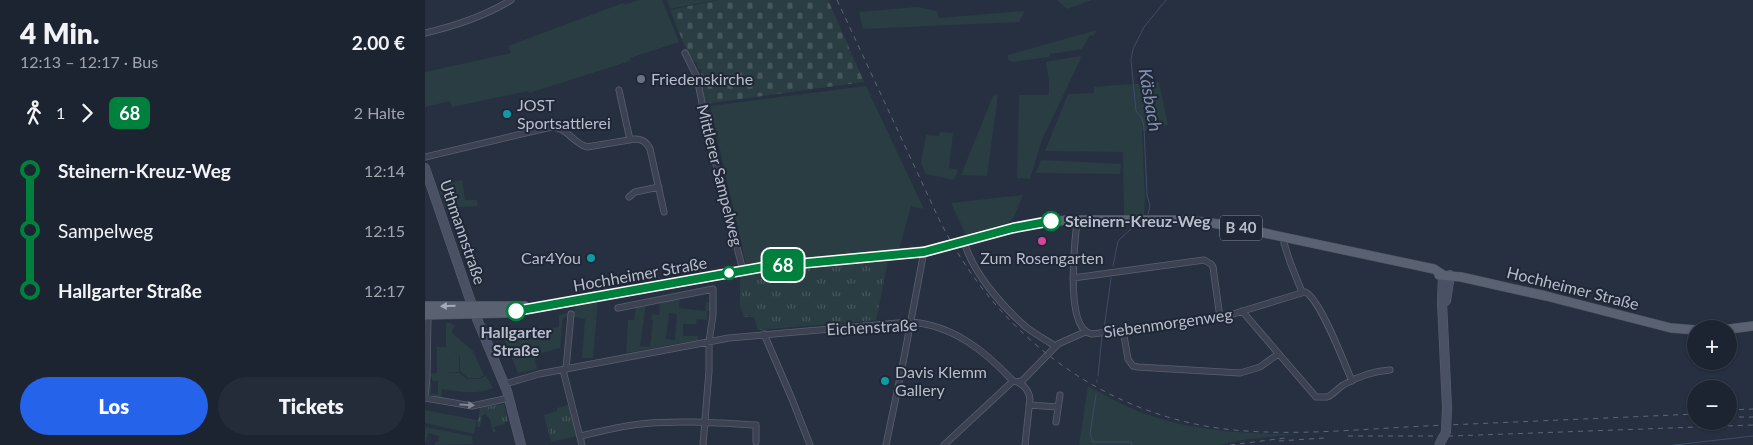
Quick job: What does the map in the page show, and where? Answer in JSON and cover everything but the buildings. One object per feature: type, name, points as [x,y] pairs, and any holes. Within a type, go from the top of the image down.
[{"type":"main road","name":"Hochheimer Straße","points":[[426,312],[473,310],[508,305],[543,307],[783,265],[924,252],[1026,225],[1077,220],[1205,222],[1231,226],[1433,269],[1447,275],[1546,296],[1662,326],[1687,329]]},
{"type":"main road","points":[[1737,328],[1753,326]]},
{"type":"street","points":[[425,33],[459,24],[511,0]]},
{"type":"street","name":"Mittlerer Sampelweg","points":[[685,52],[697,77],[707,129],[743,271]]},
{"type":"street","points":[[619,90],[630,140]]},
{"type":"street","points":[[425,156],[551,127],[562,129],[580,145],[587,148],[630,140],[642,140],[649,145],[664,212]]},
{"type":"street","name":"Uthmannstraße","points":[[425,168],[473,310]]},
{"type":"street","points":[[629,197],[635,192],[659,187]]},
{"type":"street","name":"Siebenmorgenweg","points":[[1077,220],[1073,256],[1073,278],[1077,310],[1081,326],[1085,332],[1093,334],[1220,318],[1302,292]]},
{"type":"street","points":[[964,241],[967,253],[976,269],[1010,312],[1028,328],[1055,346]]},
{"type":"street","points":[[1284,243],[1302,292],[1310,294],[1317,304],[1352,381]]},
{"type":"street","points":[[886,445],[924,252]]},
{"type":"street","points":[[1073,278],[1204,260],[1213,267],[1220,318]]},
{"type":"street","points":[[1439,445],[1446,432],[1447,407],[1442,313],[1447,275]]},
{"type":"street","points":[[618,308],[713,289],[713,315],[709,342],[709,371],[703,445]]},
{"type":"street","points":[[473,310],[505,384],[521,445]]},
{"type":"street","points":[[1243,311],[1316,397],[1331,396],[1336,390],[1352,381],[1390,370]]},
{"type":"street","points":[[426,312],[425,395],[472,406],[509,398]]},
{"type":"street","points":[[571,314],[564,369],[582,445]]},
{"type":"street","name":"Eichenstraße","points":[[505,384],[564,369],[729,338],[911,322],[940,327],[958,335],[1028,392],[1029,405],[1025,445]]},
{"type":"street","points":[[1123,330],[1128,359],[1133,366],[1138,368],[1240,373],[1260,367],[1279,354]]},
{"type":"street","points":[[944,445],[1016,381],[1023,380],[1055,346],[1085,332]]},
{"type":"street","points":[[764,334],[810,445]]},
{"type":"street","points":[[1056,422],[1060,395]]},
{"type":"street","points":[[1029,405],[1058,407]]},
{"type":"street","points":[[581,436],[639,424],[681,421],[756,425],[756,442]]},
{"type":"green space","points":[[639,0],[662,0],[679,42],[630,58],[630,61],[529,93],[528,91],[452,107],[450,101],[425,107],[425,72],[511,53],[508,46],[623,3],[624,5]]},
{"type":"green space","points":[[667,0],[716,0],[670,9]]},
{"type":"green space","points":[[718,0],[828,0],[864,82],[705,104],[701,69],[698,69],[697,63],[690,59],[670,10]]},
{"type":"green space","points":[[1057,0],[1092,0],[1067,9]]},
{"type":"green space","points":[[917,7],[937,11],[939,18],[1025,11],[1019,22],[863,29],[859,12]]},
{"type":"green space","points":[[1097,30],[1093,36],[1090,35],[1082,49],[1050,54],[1049,57],[1013,62],[1008,60],[1008,55]]},
{"type":"green space","points":[[1080,56],[1081,58],[1042,140],[1030,179],[1017,178],[1019,95],[1049,95],[1046,62]]},
{"type":"green space","points":[[1159,82],[1168,125],[1142,131],[1144,216],[1124,215],[1123,152],[1045,151],[1068,94],[1094,93],[1094,87]]},
{"type":"green space","points":[[866,86],[924,209],[911,206],[899,250],[746,264],[710,106]]},
{"type":"green space","points":[[998,95],[987,176],[961,175],[993,96]]},
{"type":"green space","points":[[940,132],[953,133],[949,168],[958,170],[954,180],[926,174],[921,163],[926,135],[939,136]]},
{"type":"green space","points":[[1041,160],[1121,164],[1120,174],[1036,173]]},
{"type":"green space","points":[[462,180],[465,200],[477,200],[478,206],[445,208],[438,186]]},
{"type":"green space","points":[[1023,195],[1014,217],[1008,223],[966,235],[951,203]]},
{"type":"green space","points":[[888,261],[876,320],[758,330],[754,317],[744,317],[740,305],[740,276]]},
{"type":"green space","points":[[680,299],[679,308],[705,311],[706,302],[711,302],[711,311],[707,311],[707,320],[697,319],[696,324],[683,324],[683,336],[698,336],[698,340],[626,353],[628,320],[634,320],[636,305],[646,303],[640,346],[650,347],[652,314],[659,315],[660,302]],"holes":[[[669,313],[677,314],[675,340],[666,339]]]},
{"type":"green space","points":[[598,301],[593,358],[582,358],[585,319],[573,317],[575,306]]},
{"type":"green space","points":[[568,313],[567,317],[563,318],[560,348],[534,355],[537,369],[518,373],[503,337],[559,327],[559,315]]},
{"type":"green space","points":[[446,323],[451,323],[455,326],[451,332],[473,351],[484,375],[479,378],[468,378],[460,371],[460,356],[452,350],[459,356],[459,372],[445,373],[460,373],[467,379],[479,379],[486,376],[493,388],[474,392],[442,389],[441,399],[429,397],[429,381],[431,381],[431,394],[438,394],[438,381],[432,381],[431,374],[437,373],[437,347],[446,347]]},
{"type":"green space","points":[[1088,386],[1140,412],[1176,423],[1228,431],[1298,434],[1249,439],[1218,445],[1079,445]]},
{"type":"green space","points":[[504,404],[508,422],[494,427],[495,431],[493,432],[490,419],[485,414],[482,416],[480,427],[477,427],[480,408]]},
{"type":"green space","points":[[568,405],[577,436],[551,442],[544,415]]},
{"type":"green space","points":[[425,410],[477,420],[474,434],[425,423]]},
{"type":"green space","points":[[425,427],[472,436],[473,444],[435,445],[435,442],[438,442],[439,436],[428,433],[425,442]]},
{"type":"waterway","name":"Käsbach","points":[[1148,214],[1150,206],[1147,195],[1144,127],[1142,118],[1136,111],[1131,60],[1133,49],[1144,27],[1166,0]]},
{"type":"waterway","name":"Käsbach","points":[[1113,266],[1118,241],[1134,226]]},
{"type":"waterway","name":"Käsbach","points":[[1104,329],[1111,278]]},
{"type":"waterway","name":"Käsbach","points":[[1098,376],[1102,336]]},
{"type":"waterway","name":"Käsbach","points":[[1096,395],[1090,434],[1093,442],[1131,442],[1132,445]]},
{"type":"waterway","points":[[1674,445],[1753,436]]},
{"type":"railway","points":[[837,0],[938,217],[962,259],[990,298],[1022,332],[1058,362],[1098,388],[1141,408],[1186,422],[1258,432],[1329,431],[1687,414]]},
{"type":"railway","points":[[1737,410],[1753,409]]},
{"type":"railway","points":[[1737,417],[1753,417]]},
{"type":"railway","points":[[1348,436],[1452,436],[1753,425]]},
{"type":"railway","points":[[1230,445],[1285,438]]},
{"type":"railway","points":[[1279,441],[1324,438]]},
{"type":"bus line","name":"68","points":[[516,311],[764,267],[924,252],[1013,228],[1051,221]]},
{"type":"place","name":"Friedenskirche","points":[[641,79]]},
{"type":"place","name":"JOST Sportsattlerei","points":[[507,114]]},
{"type":"place","name":"Steinern-Kreuz-Weg","points":[[1051,221]]},
{"type":"place","name":"Zum Rosengarten","points":[[1042,241]]},
{"type":"place","name":"Car4You","points":[[591,258]]},
{"type":"place","name":"Hallgarter Straße","points":[[516,311]]},
{"type":"place","name":"Davis Klemm Gallery","points":[[885,381]]}]
